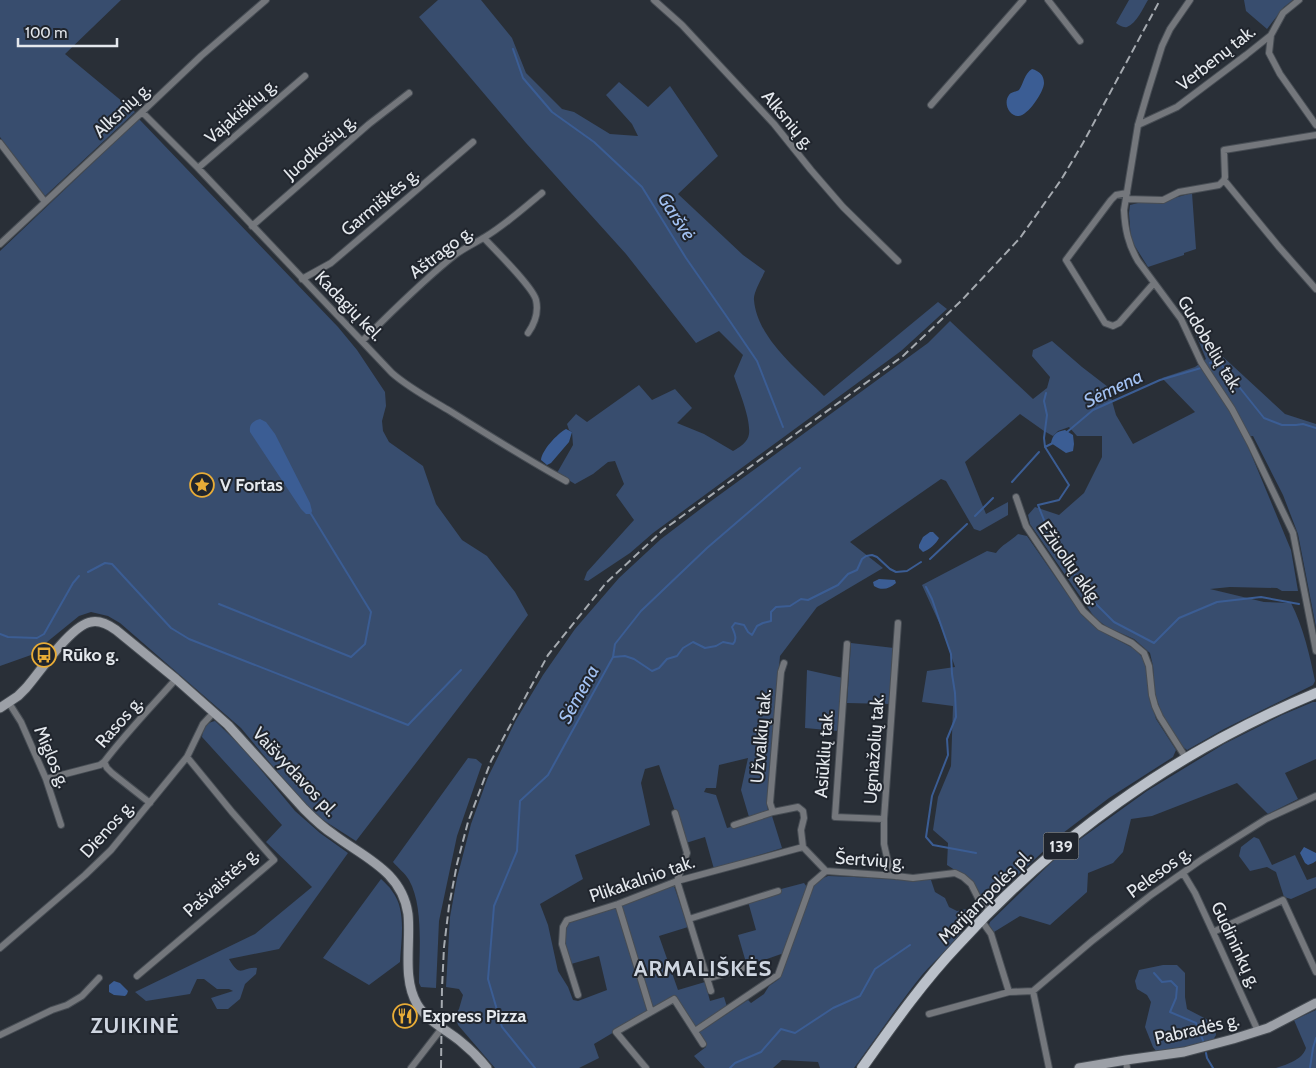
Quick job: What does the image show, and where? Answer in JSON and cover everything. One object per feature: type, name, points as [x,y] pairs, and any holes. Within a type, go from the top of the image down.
[{"type":"main road","name":"Vaišvydavos pl.","points":[[9,703],[26,688],[68,636],[82,625],[93,621],[109,625],[116,630],[214,712],[246,744],[304,810],[333,835],[375,862],[390,876],[404,900],[408,914],[409,975],[413,995],[425,1015],[473,1052],[487,1068]]},
{"type":"main road","name":"Marijampolės pl.","points":[[862,1068],[932,975],[956,947],[1017,885],[1064,843],[1124,798],[1186,758],[1267,715],[1316,693]]},
{"type":"main road","points":[[0,708],[9,703]]},
{"type":"main road","name":"Pabradės g.","points":[[1079,1068],[1126,1064],[1184,1052],[1272,1026],[1316,1004]]},
{"type":"street","name":"Alksnių g.","points":[[0,244],[201,56],[266,0]]},
{"type":"street","name":"Alksnių g.","points":[[654,0],[682,25],[790,142],[810,170],[843,207],[898,262]]},
{"type":"street","points":[[931,105],[1023,0]]},
{"type":"street","points":[[1048,0],[1080,41]]},
{"type":"street","name":"Gudobelių tak.","points":[[1190,0],[1170,29],[1162,46],[1138,125],[1124,210],[1127,239],[1138,261],[1181,319],[1201,362],[1232,409],[1293,533],[1316,650]]},
{"type":"street","name":"Verbenų tak.","points":[[1138,125],[1187,100],[1271,34],[1283,13],[1299,0]]},
{"type":"street","points":[[1271,34],[1270,53],[1280,74],[1316,125]]},
{"type":"street","name":"Vajakiškių g.","points":[[198,168],[305,76]]},
{"type":"street","name":"Juodkošių g.","points":[[252,226],[369,124],[409,93]]},
{"type":"street","name":"Kadagių kel.","points":[[142,112],[198,168],[387,368],[404,382],[525,458],[566,481]]},
{"type":"street","points":[[1154,283],[1119,323],[1112,326],[1105,323],[1066,260],[1116,195],[1162,200],[1179,192],[1219,185],[1225,177],[1224,150],[1316,135]]},
{"type":"street","name":"Garmiškės g.","points":[[302,279],[332,263],[473,142]]},
{"type":"street","points":[[0,143],[45,202]]},
{"type":"street","points":[[1224,180],[1316,289]]},
{"type":"street","name":"Aštrago g.","points":[[362,341],[456,254],[484,238],[542,193]]},
{"type":"street","points":[[484,238],[527,286],[536,299],[537,311],[535,322],[528,333]]},
{"type":"street","name":"Ežiuolių aklg.","points":[[1016,496],[1026,526],[1084,611],[1100,627],[1132,643],[1148,659],[1155,706],[1186,758]]},
{"type":"street","name":"Ugniažolių tak.","points":[[896,876],[888,862],[884,844],[884,820],[898,623]]},
{"type":"street","name":"Asiūklių tak.","points":[[847,644],[834,817],[884,820]]},
{"type":"street","name":"Užvalkių tak.","points":[[773,812],[770,803],[784,663]]},
{"type":"street","name":"Rasos g.","points":[[46,779],[100,765],[104,762],[123,737],[176,679]]},
{"type":"street","name":"Miglos g.","points":[[9,703],[21,722],[46,779],[61,825]]},
{"type":"street","name":"Dienos g.","points":[[0,948],[85,876],[111,850],[187,757],[203,724],[214,712]]},
{"type":"street","name":"Pašvaistės g.","points":[[137,976],[274,860],[187,757]]},
{"type":"street","points":[[104,762],[112,774],[150,803]]},
{"type":"street","name":"Pelesos g.","points":[[1033,991],[1092,941],[1201,860],[1266,819],[1316,796]]},
{"type":"street","points":[[734,825],[773,812],[798,807],[802,811],[804,818],[801,830],[803,846],[826,871]]},
{"type":"street","points":[[675,813],[687,853],[677,881],[711,991]]},
{"type":"street","name":"Plikakalnio tak.","points":[[578,995],[562,944],[563,927],[567,920],[618,904],[677,881],[803,846]]},
{"type":"street","name":"Šertvių g.","points":[[695,1031],[778,976],[812,884],[826,871],[913,878],[956,873],[970,884],[980,902],[989,912]]},
{"type":"street","name":"Gudininkų g.","points":[[1183,873],[1195,893],[1258,1031]]},
{"type":"street","points":[[689,919],[778,890]]},
{"type":"street","points":[[1213,932],[1283,900],[1316,972]]},
{"type":"street","points":[[618,904],[650,1012]]},
{"type":"street","points":[[981,920],[991,934],[1009,992]]},
{"type":"street","points":[[707,979],[750,966]]},
{"type":"street","points":[[0,1035],[52,1010],[67,1005],[82,996],[99,978]]},
{"type":"street","points":[[929,1014],[1009,992],[1033,991],[1049,1068]]},
{"type":"street","points":[[646,1068],[616,1032],[674,999],[703,1044]]},
{"type":"street","points":[[411,1068],[442,1028]]},
{"type":"shaded area","points":[[0,0],[121,0],[65,54],[135,112],[45,196],[0,137]]},
{"type":"shaded area","points":[[438,0],[481,0],[512,38],[526,73],[562,109],[574,112],[610,134],[638,136],[632,124],[606,95],[619,82],[648,107],[670,86],[718,156],[678,194],[743,255],[765,271],[754,297],[757,314],[763,327],[780,352],[824,396],[938,302],[947,309],[901,351],[653,533],[630,553],[588,581],[584,580],[587,572],[634,520],[616,495],[624,484],[615,461],[608,462],[593,474],[575,484],[557,473],[573,445],[572,432],[567,424],[576,414],[587,422],[639,385],[652,400],[675,389],[692,408],[677,423],[704,434],[733,451],[745,442],[749,434],[746,413],[734,376],[743,355],[719,331],[696,343],[626,254],[526,143],[419,17]]},
{"type":"shaded area","points":[[1129,0],[1148,0],[1134,22],[1124,27],[1116,23]]},
{"type":"shaded area","points":[[1244,0],[1293,0],[1284,7],[1267,29],[1246,11]]},
{"type":"shaded area","points":[[1032,69],[1039,72],[1042,76],[1044,80],[1043,87],[1038,98],[1026,113],[1018,116],[1012,114],[1007,105],[1007,98],[1010,94],[1019,90]]},
{"type":"shaded area","name":"V Fortas","points":[[139,119],[338,327],[357,350],[385,392],[386,406],[382,421],[383,431],[389,442],[423,466],[436,504],[462,540],[487,556],[515,592],[528,615],[356,841],[320,818],[300,799],[241,728],[120,623],[108,616],[91,612],[79,616],[31,655],[0,666],[0,251]]},
{"type":"shaded area","points":[[1192,193],[1196,249],[1148,267],[1131,240],[1130,205],[1156,203]]},
{"type":"shaded area","points":[[950,321],[1033,399],[1047,388],[1050,377],[1032,356],[1033,350],[1052,341],[1108,387],[1116,415],[1133,444],[1195,412],[1162,378],[1195,367],[1206,359],[1194,330],[1285,414],[1316,424],[1316,627],[1298,534],[1283,495],[1253,436],[1244,437],[1291,550],[1298,591],[1282,591],[1277,588],[1230,587],[1210,589],[1264,602],[1291,603],[1303,631],[1315,681],[1313,685],[1224,729],[1187,750],[1183,747],[1164,719],[1155,695],[1150,653],[1134,639],[1107,627],[1095,618],[1030,524],[1028,515],[1035,507],[1059,515],[1084,493],[1102,457],[1102,436],[1077,436],[1069,427],[1058,431],[1053,436],[1020,414],[965,462],[986,514],[1008,502],[1008,515],[980,531],[974,529],[946,481],[941,479],[850,542],[883,568],[817,607],[780,656],[767,800],[768,812],[749,817],[741,790],[748,758],[719,765],[716,788],[706,788],[704,792],[716,795],[727,828],[772,816],[782,848],[714,869],[705,837],[686,843],[659,765],[645,769],[641,783],[650,825],[575,855],[583,879],[540,904],[548,925],[558,971],[568,987],[573,1000],[578,1001],[607,990],[599,956],[571,964],[565,937],[568,921],[674,886],[688,927],[659,936],[678,990],[705,982],[710,1001],[724,997],[727,1007],[695,1029],[673,997],[594,1044],[599,1058],[579,1068],[495,1068],[458,1025],[455,1015],[463,995],[459,989],[446,987],[450,917],[457,878],[471,824],[488,777],[516,720],[543,675],[575,629],[619,578],[661,539],[928,343]]},
{"type":"shaded area","points":[[260,419],[266,422],[275,434],[310,503],[311,514],[306,514],[301,509],[250,432],[252,423]]},
{"type":"shaded area","points":[[566,429],[572,432],[569,442],[551,463],[547,465],[541,460],[544,452],[554,438]]},
{"type":"shaded area","points":[[1065,430],[1073,435],[1074,444],[1073,451],[1066,453],[1051,443],[1055,434]]},
{"type":"shaded area","points":[[933,532],[939,538],[928,550],[923,552],[919,545],[923,537]]},
{"type":"shaded area","points":[[1018,534],[1027,536],[1077,608],[1090,622],[1108,635],[1135,649],[1144,659],[1147,668],[1150,697],[1156,719],[1176,750],[1173,757],[1109,798],[1063,833],[991,900],[983,902],[972,881],[947,865],[948,843],[933,830],[938,797],[951,766],[953,706],[922,702],[927,671],[955,667],[942,629],[922,585],[987,551],[996,553]]},
{"type":"shaded area","points":[[879,579],[895,580],[896,583],[891,587],[883,589],[874,586],[873,582]]},
{"type":"shaded area","points":[[851,643],[894,648],[890,704],[847,703]]},
{"type":"shaded area","points":[[807,670],[843,678],[838,731],[805,728]]},
{"type":"shaded area","points":[[1316,702],[1316,759],[1285,773],[1298,799],[1268,814],[1237,783],[1152,816],[1131,819],[1123,852],[1113,863],[1088,873],[1087,892],[1050,925],[1020,916],[994,932],[989,925],[1061,853],[1147,791],[1224,744]]},
{"type":"shaded area","points":[[215,721],[242,747],[295,811],[320,833],[348,853],[279,949],[229,959],[239,971],[257,968],[256,974],[245,984],[240,999],[228,1009],[217,1009],[211,998],[233,991],[217,989],[204,979],[197,979],[190,994],[146,1001],[135,992],[255,934],[312,887],[266,842],[282,825],[202,737],[206,726]]},
{"type":"shaded area","points":[[468,758],[476,759],[482,764],[457,836],[439,921],[436,988],[421,987],[419,983],[420,930],[417,903],[409,880],[393,862]]},
{"type":"shaded area","points":[[1254,837],[1259,839],[1272,865],[1295,855],[1307,880],[1316,877],[1316,888],[1291,899],[1284,897],[1276,872],[1267,867],[1250,871],[1239,856],[1241,847]]},
{"type":"shaded area","points":[[1304,847],[1316,853],[1316,861],[1308,865],[1300,853]]},
{"type":"shaded area","points":[[828,876],[931,880],[935,892],[945,898],[949,907],[957,911],[966,909],[971,912],[964,928],[922,975],[854,1068],[820,1068],[818,1062],[782,1060],[773,1068],[705,1068],[694,1056],[706,1047],[699,1033],[748,1000],[751,1003],[764,994],[769,986],[779,979],[800,925],[809,895],[813,887],[821,879]]},
{"type":"shaded area","points":[[381,879],[391,889],[400,907],[402,935],[400,962],[369,985],[323,958]]},
{"type":"shaded area","points":[[804,883],[807,887],[784,953],[747,966],[738,935],[756,930],[747,898]]},
{"type":"shaded area","points":[[1163,965],[1177,965],[1185,973],[1187,1009],[1214,1023],[1216,1035],[1213,1040],[1171,1050],[1156,1051],[1153,1047],[1145,1027],[1151,1002],[1147,995],[1137,989],[1135,981],[1139,970]]},
{"type":"shaded area","points":[[114,981],[120,983],[128,991],[125,996],[114,995],[109,992],[109,985]]},
{"type":"shaded area","points":[[1316,1010],[1316,1068],[1276,1068],[1294,1061],[1304,1052],[1306,1048],[1294,1020]]},
{"type":"waterway","name":"Garšvė","points":[[513,49],[523,78],[552,112],[594,142],[642,187],[686,258],[757,361],[783,427]]},
{"type":"waterway","name":"Sėmena","points":[[1210,363],[1215,361],[1220,363],[1264,418],[1282,425],[1303,424],[1316,428]]},
{"type":"waterway","name":"Sėmena","points":[[1067,432],[1093,410],[1160,380],[1201,368]]},
{"type":"waterway","points":[[1046,393],[1044,401],[1047,415],[1044,438],[1045,447],[1069,485],[1059,500],[1038,505],[1052,540],[1089,597],[1114,622],[1154,643],[1179,618],[1217,602],[1261,597],[1299,604]]},
{"type":"waterway","name":"Sėmena","points":[[1045,447],[1053,443]]},
{"type":"waterway","name":"Sėmena","points":[[1012,482],[1039,452]]},
{"type":"waterway","name":"Garšvė","points":[[613,657],[615,644],[641,611],[707,548],[800,468]]},
{"type":"waterway","name":"Sėmena","points":[[975,516],[993,498]]},
{"type":"waterway","points":[[219,604],[351,657],[365,644],[371,612],[311,514]]},
{"type":"waterway","name":"Sėmena","points":[[930,559],[967,524]]},
{"type":"waterway","name":"Sėmena","points":[[535,1068],[502,1027],[488,979],[494,906],[517,851],[520,801],[548,775],[613,657],[625,656],[634,659],[652,671],[659,668],[667,659],[677,656],[683,648],[693,642],[705,648],[716,646],[723,642],[733,644],[735,633],[732,627],[735,623],[744,625],[752,635],[757,626],[771,621],[771,612],[776,607],[790,606],[801,599],[808,600],[838,585],[848,574],[857,570],[862,559],[866,556],[872,555],[877,557],[896,572],[907,571],[921,562]]},
{"type":"waterway","points":[[88,572],[105,563],[112,564],[171,628],[189,639],[408,725],[461,670]]},
{"type":"waterway","points":[[0,634],[8,637],[37,638],[44,634],[73,583],[79,576]]},
{"type":"waterway","points":[[926,587],[951,654],[956,717],[947,739],[948,755],[932,796],[926,837],[933,845],[976,853]]},
{"type":"waterway","points":[[730,1068],[735,1063],[761,1052],[781,1029],[795,1033],[833,1008],[860,996],[875,969],[910,945]]},
{"type":"waterway","points":[[1154,973],[1162,982],[1171,981],[1177,987],[1176,998],[1170,1012],[1196,1023],[1204,1043]]},
{"type":"waterway","points":[[1310,1068],[1316,1038]]},
{"type":"waterway","points":[[1206,1053],[1213,1068]]},
{"type":"railway","points":[[441,1068],[444,947],[457,864],[468,822],[491,761],[548,655],[606,583],[663,530],[903,356],[962,300],[1020,238],[1061,180],[1083,143],[1160,0]]},
{"type":"place","name":"V Fortas","points":[[202,485]]},
{"type":"place","name":"Rūko g.","points":[[44,655]]},
{"type":"place","name":"Express Pizza","points":[[405,1016]]},
{"type":"district","name":"ARMALIŠKĖS","points":[[703,968]]},
{"type":"district","name":"ZUIKINĖ","points":[[135,1025]]}]
